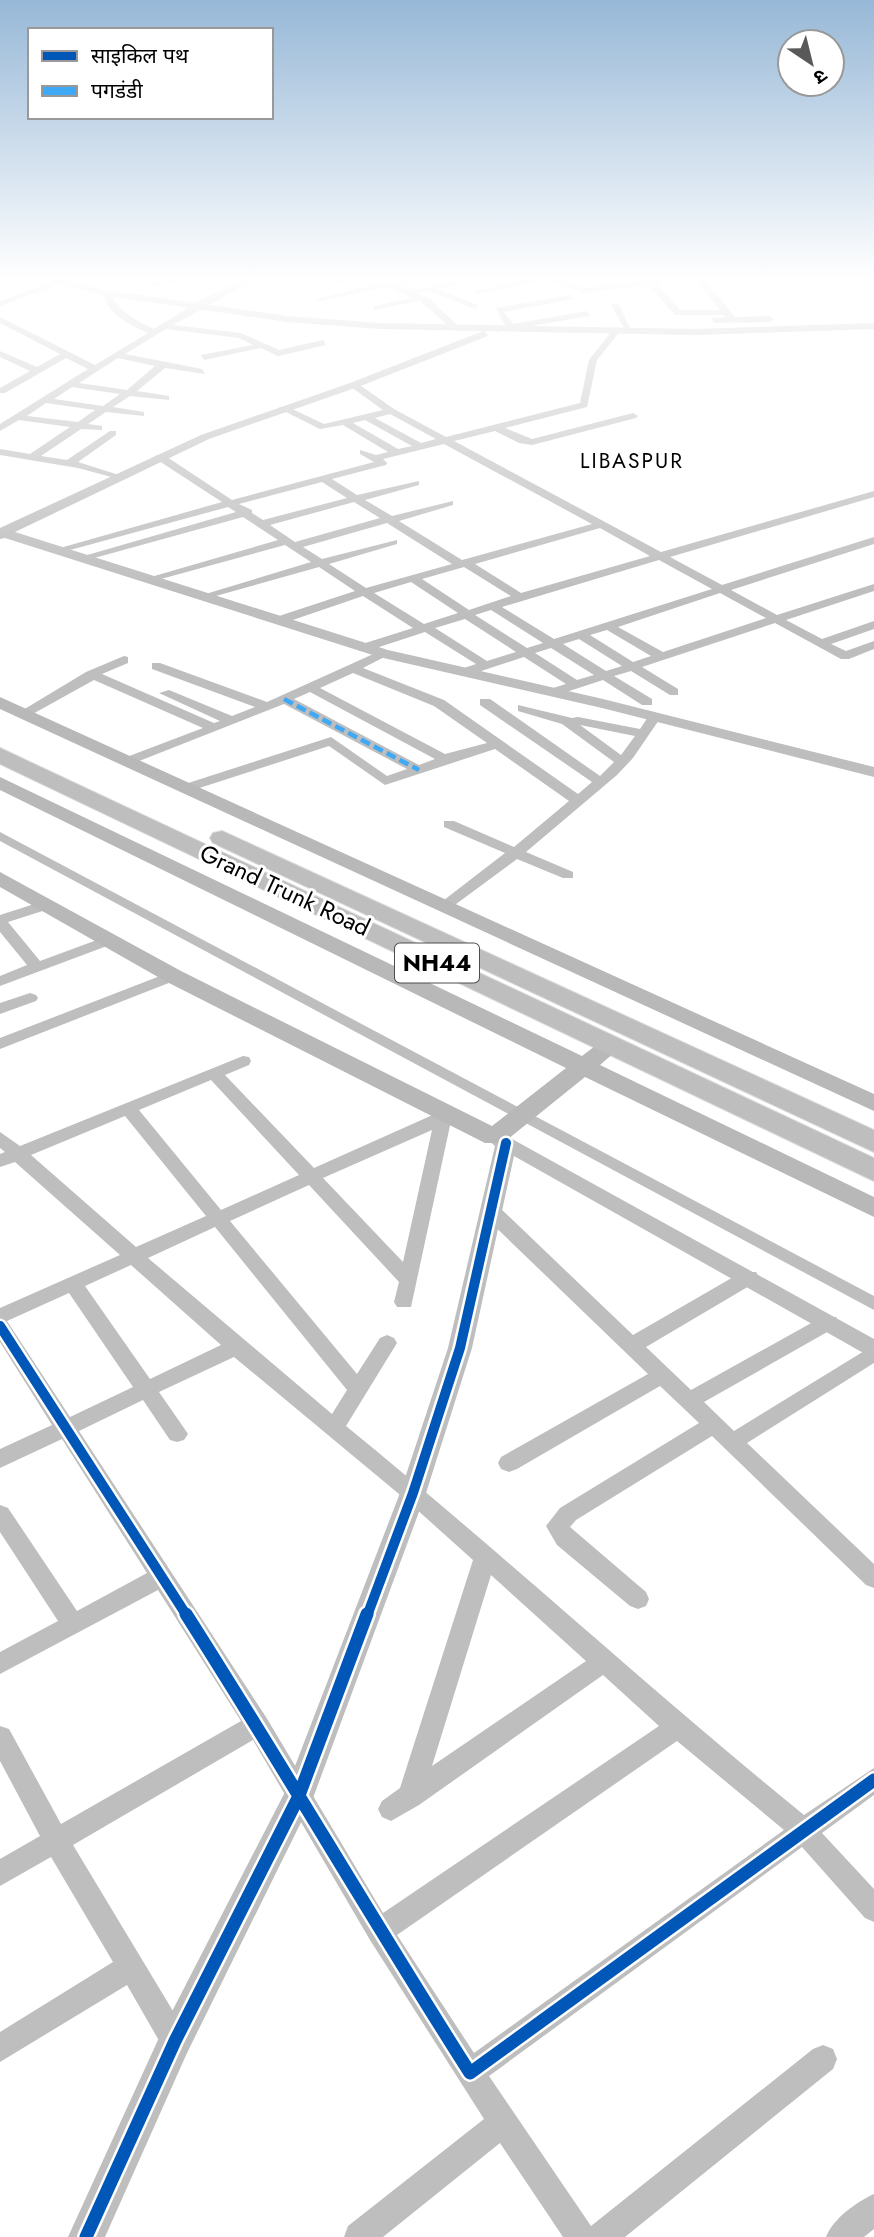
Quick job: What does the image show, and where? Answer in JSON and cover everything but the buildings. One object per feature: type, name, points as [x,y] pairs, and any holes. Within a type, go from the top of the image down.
[{"type":"highway","name":"Grand Trunk Road","points":[[0,734],[874,1142]]},
{"type":"highway","name":"Grand Trunk Road","points":[[0,755],[874,1171]]},
{"type":"main road","points":[[0,702],[874,1103]]},
{"type":"main road","points":[[0,783],[574,1074],[874,1208]]},
{"type":"main road","points":[[0,878],[173,976],[446,1116],[503,1136],[611,1045]]},
{"type":"street","points":[[1,390],[17,381]]},
{"type":"street","points":[[0,428],[72,381]]},
{"type":"street","points":[[32,457],[142,381]]},
{"type":"street","points":[[1,533],[160,457],[283,408],[363,381]]},
{"type":"street","points":[[379,457],[584,405],[589,381]]},
{"type":"street","points":[[68,384],[166,398]]},
{"type":"street","points":[[354,385],[391,411],[845,656],[874,645]]},
{"type":"street","points":[[1,390],[13,396]]},
{"type":"street","points":[[24,401],[141,414]]},
{"type":"street","points":[[283,408],[320,427],[391,411]]},
{"type":"street","points":[[497,428],[532,442],[633,416]]},
{"type":"street","points":[[16,417],[99,428]]},
{"type":"street","points":[[367,417],[421,447]]},
{"type":"street","points":[[344,422],[396,452]]},
{"type":"street","points":[[69,463],[113,433]]},
{"type":"street","points":[[0,452],[69,463],[115,477]]},
{"type":"street","points":[[59,550],[382,463],[364,452]]},
{"type":"street","points":[[160,457],[248,512],[364,592],[485,665]]},
{"type":"street","points":[[325,478],[520,597]]},
{"type":"street","points":[[264,523],[415,482]]},
{"type":"street","points":[[363,648],[520,597],[874,495]]},
{"type":"street","points":[[150,579],[449,503]]},
{"type":"street","points":[[83,558],[248,512]]},
{"type":"street","points":[[280,620],[364,592],[603,524]]},
{"type":"street","points":[[149,525],[164,535]]},
{"type":"street","points":[[1,533],[384,654],[554,692],[874,772]]},
{"type":"street","points":[[465,672],[874,540]]},
{"type":"street","points":[[205,596],[393,542]]},
{"type":"street","points":[[412,578],[576,685]]},
{"type":"street","points":[[554,692],[874,587]]},
{"type":"street","points":[[492,606],[646,702]]},
{"type":"street","points":[[821,643],[874,625]]},
{"type":"street","points":[[608,626],[660,656]]},
{"type":"street","points":[[581,635],[674,692]]},
{"type":"street","points":[[129,761],[267,707],[384,654]]},
{"type":"street","points":[[24,713],[90,675],[124,660]]},
{"type":"street","points":[[156,666],[267,707]]},
{"type":"street","points":[[355,669],[439,703],[578,801]]},
{"type":"street","points":[[90,675],[215,727]]},
{"type":"street","points":[[311,688],[438,756],[450,759]]},
{"type":"street","points":[[165,693],[232,721]]},
{"type":"street","points":[[284,699],[419,770]]},
{"type":"street","points":[[485,702],[600,782]]},
{"type":"street","points":[[523,708],[570,722],[643,734]]},
{"type":"street","points":[[443,907],[516,853],[600,782],[622,762],[655,717]]},
{"type":"street","points":[[570,722],[570,726],[622,762]]},
{"type":"street","points":[[187,788],[331,741],[385,781],[496,744]]},
{"type":"street","points":[[449,824],[568,875]]},
{"type":"street","points":[[37,967],[0,921],[47,905]]},
{"type":"street","points":[[0,981],[110,940]]},
{"type":"street","points":[[0,1044],[173,976]]},
{"type":"street","points":[[0,1009],[30,998]]},
{"type":"street","points":[[9,1158],[243,1061]]},
{"type":"street","points":[[214,1073],[410,1281]]},
{"type":"street","points":[[128,1109],[358,1389]]},
{"type":"street","points":[[0,1317],[446,1116]]},
{"type":"street","points":[[404,1302],[446,1116]]},
{"type":"street","points":[[86,2237],[175,2041],[298,1798],[413,1493],[460,1348],[492,1212],[503,1136],[829,1322],[874,1351],[734,1441]]},
{"type":"street","points":[[0,1138],[9,1158],[134,1256],[236,1347],[413,1493],[678,1727],[804,1830],[874,1909]]},
{"type":"street","points":[[492,1212],[874,1578]]},
{"type":"street","points":[[633,1345],[749,1277]]},
{"type":"street","points":[[73,1284],[177,1434]]},
{"type":"street","points":[[691,1400],[829,1322]]},
{"type":"street","points":[[0,1326],[257,1725],[379,1931],[470,2073],[581,2237]]},
{"type":"street","points":[[334,1427],[387,1343]]},
{"type":"street","points":[[0,1459],[236,1347]]},
{"type":"street","points":[[509,1463],[664,1374]]},
{"type":"street","points":[[639,1599],[565,1538],[557,1526],[568,1514],[715,1423]]},
{"type":"street","points":[[0,1514],[73,1625]]},
{"type":"street","points":[[485,1557],[400,1803],[603,1662]]},
{"type":"street","points":[[0,1664],[161,1577]]},
{"type":"street","points":[[0,1873],[257,1725]]},
{"type":"street","points":[[379,1931],[678,1727]]},
{"type":"street","points":[[0,1737],[55,1841],[175,2041]]},
{"type":"street","points":[[470,2073],[874,1780]]},
{"type":"street","points":[[0,2048],[131,1967]]},
{"type":"street","points":[[601,2237],[823,2059]]},
{"type":"street","points":[[359,2237],[503,2122]]},
{"type":"street","points":[[841,2237],[874,2209]]},
{"type":"waterway","points":[[0,836],[874,1304]]},
{"type":"marked path","points":[[284,699],[419,770]]},
{"type":"cycle path","points":[[86,2237],[175,2041],[298,1798],[413,1493],[460,1348],[506,1143]]},
{"type":"cycle path","points":[[0,1326],[257,1725],[379,1931],[470,2073],[874,1780]]},
{"type":"district","name":"LIBASPUR","points":[[632,461]]}]
